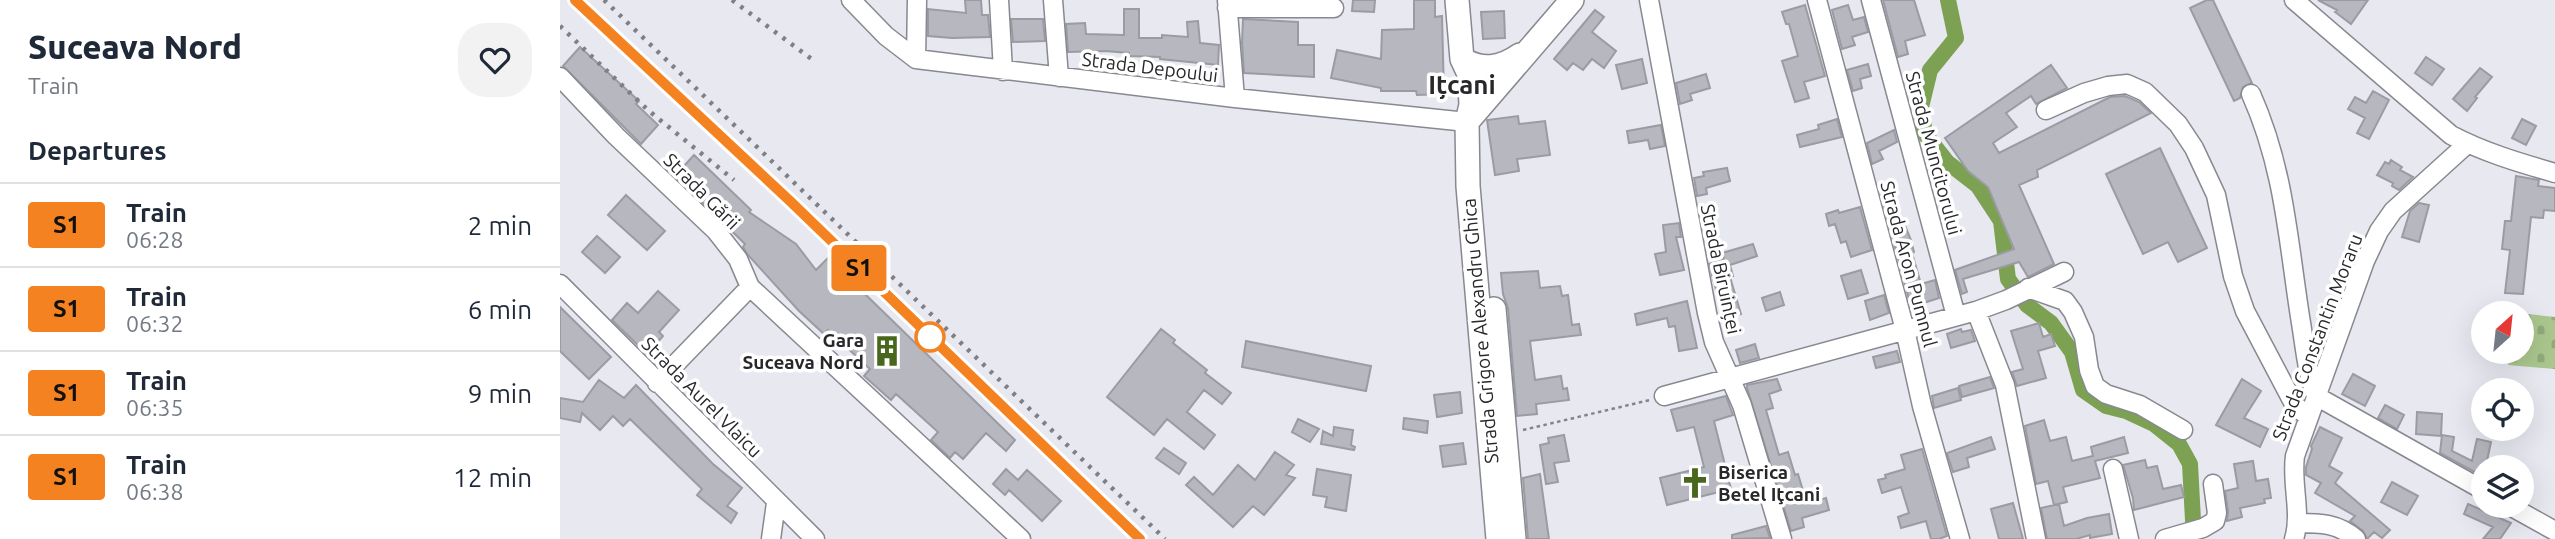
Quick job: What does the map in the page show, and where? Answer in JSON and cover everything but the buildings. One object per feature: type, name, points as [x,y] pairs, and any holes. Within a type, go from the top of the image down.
[{"type":"main road","name":"Strada Grigore Alexandru Ghica","points":[[1457,0],[1462,59],[1457,74],[1460,107],[1467,122],[1468,186],[1498,539]]},
{"type":"main road","points":[[1467,122],[1572,0]]},
{"type":"main road","points":[[1462,59],[1479,68],[1494,67],[1516,58],[1531,47]]},
{"type":"main road","points":[[1474,259],[1493,298],[1507,434],[1514,539]]},
{"type":"main road","points":[[1474,259],[1463,305],[1484,539]]},
{"type":"street","name":"Strada Depoului","points":[[851,0],[886,36],[916,59],[1235,98],[1467,122]]},
{"type":"street","points":[[916,59],[917,0]]},
{"type":"street","points":[[999,0],[1003,71]]},
{"type":"street","points":[[1053,0],[1059,77]]},
{"type":"street","name":"Strada Biruinței","points":[[1649,0],[1714,342],[1742,405],[1782,539]]},
{"type":"street","name":"Strada Aron Pumnul","points":[[1817,0],[1905,330],[1922,406],[1960,539]]},
{"type":"street","name":"Strada Muncitorului","points":[[1871,0],[1956,316]]},
{"type":"street","points":[[2294,0],[2451,135],[2467,144],[2555,173]]},
{"type":"street","points":[[1235,98],[1227,4],[1334,8]]},
{"type":"street","name":"Strada Gării","points":[[560,77],[616,136],[716,231],[738,259],[750,287],[1021,539]]},
{"type":"street","points":[[2046,110],[2084,93],[2127,84],[2146,92],[2178,124],[2194,148],[2216,195],[2233,276],[2245,311],[2294,404],[2308,417]]},
{"type":"street","points":[[2251,94],[2267,129],[2278,169],[2297,297],[2316,396],[2471,483]]},
{"type":"street","name":"Strada Constantin Moraru","points":[[2295,531],[2295,456],[2351,296],[2379,231],[2393,211],[2467,144]]},
{"type":"street","points":[[1664,396],[1976,311],[2064,272]]},
{"type":"street","name":"Strada Aurel Vlaicu","points":[[560,284],[776,503],[815,539]]},
{"type":"street","points":[[657,383],[750,287]]},
{"type":"street","points":[[2028,288],[2065,301],[2073,312],[2084,337],[2089,370],[2095,386],[2106,394],[2140,405],[2183,430]]},
{"type":"street","points":[[1976,311],[2005,385],[2036,539]]},
{"type":"street","points":[[2113,469],[2129,539]]},
{"type":"street","points":[[2172,537],[2203,528],[2215,521],[2217,513],[2213,484]]},
{"type":"street","points":[[771,539],[776,503]]},
{"type":"street","points":[[2532,518],[2555,531]]},
{"type":"street","points":[[2295,531],[2326,523],[2342,528],[2356,539]]},
{"type":"path","points":[[1507,434],[1664,396]]},
{"type":"green space","points":[[2534,314],[2555,317],[2555,369],[2508,365],[2534,364]]},
{"type":"waterway","points":[[1948,0],[1956,38],[1930,70],[1921,107],[1925,134],[1947,162],[1978,186],[2001,221],[2008,279],[2027,305],[2051,323],[2072,352],[2083,390],[2106,406],[2126,411],[2154,424],[2179,444],[2190,464],[2194,539]]},
{"type":"railway","points":[[575,0],[790,201],[1140,539]]},
{"type":"railway","points":[[604,0],[1165,539]]},
{"type":"railway","points":[[732,0],[813,60]]},
{"type":"railway","points":[[560,26],[649,111],[734,180]]},
{"type":"train","name":"S1","points":[[575,0],[790,201],[1140,539]]},
{"type":"place","name":"Gara Suceava Nord","points":[[887,351]]},
{"type":"place","name":"Biserica Betel Iţcani","points":[[1695,483]]},
{"type":"district","name":"Ițcani","points":[[1462,84]]}]
